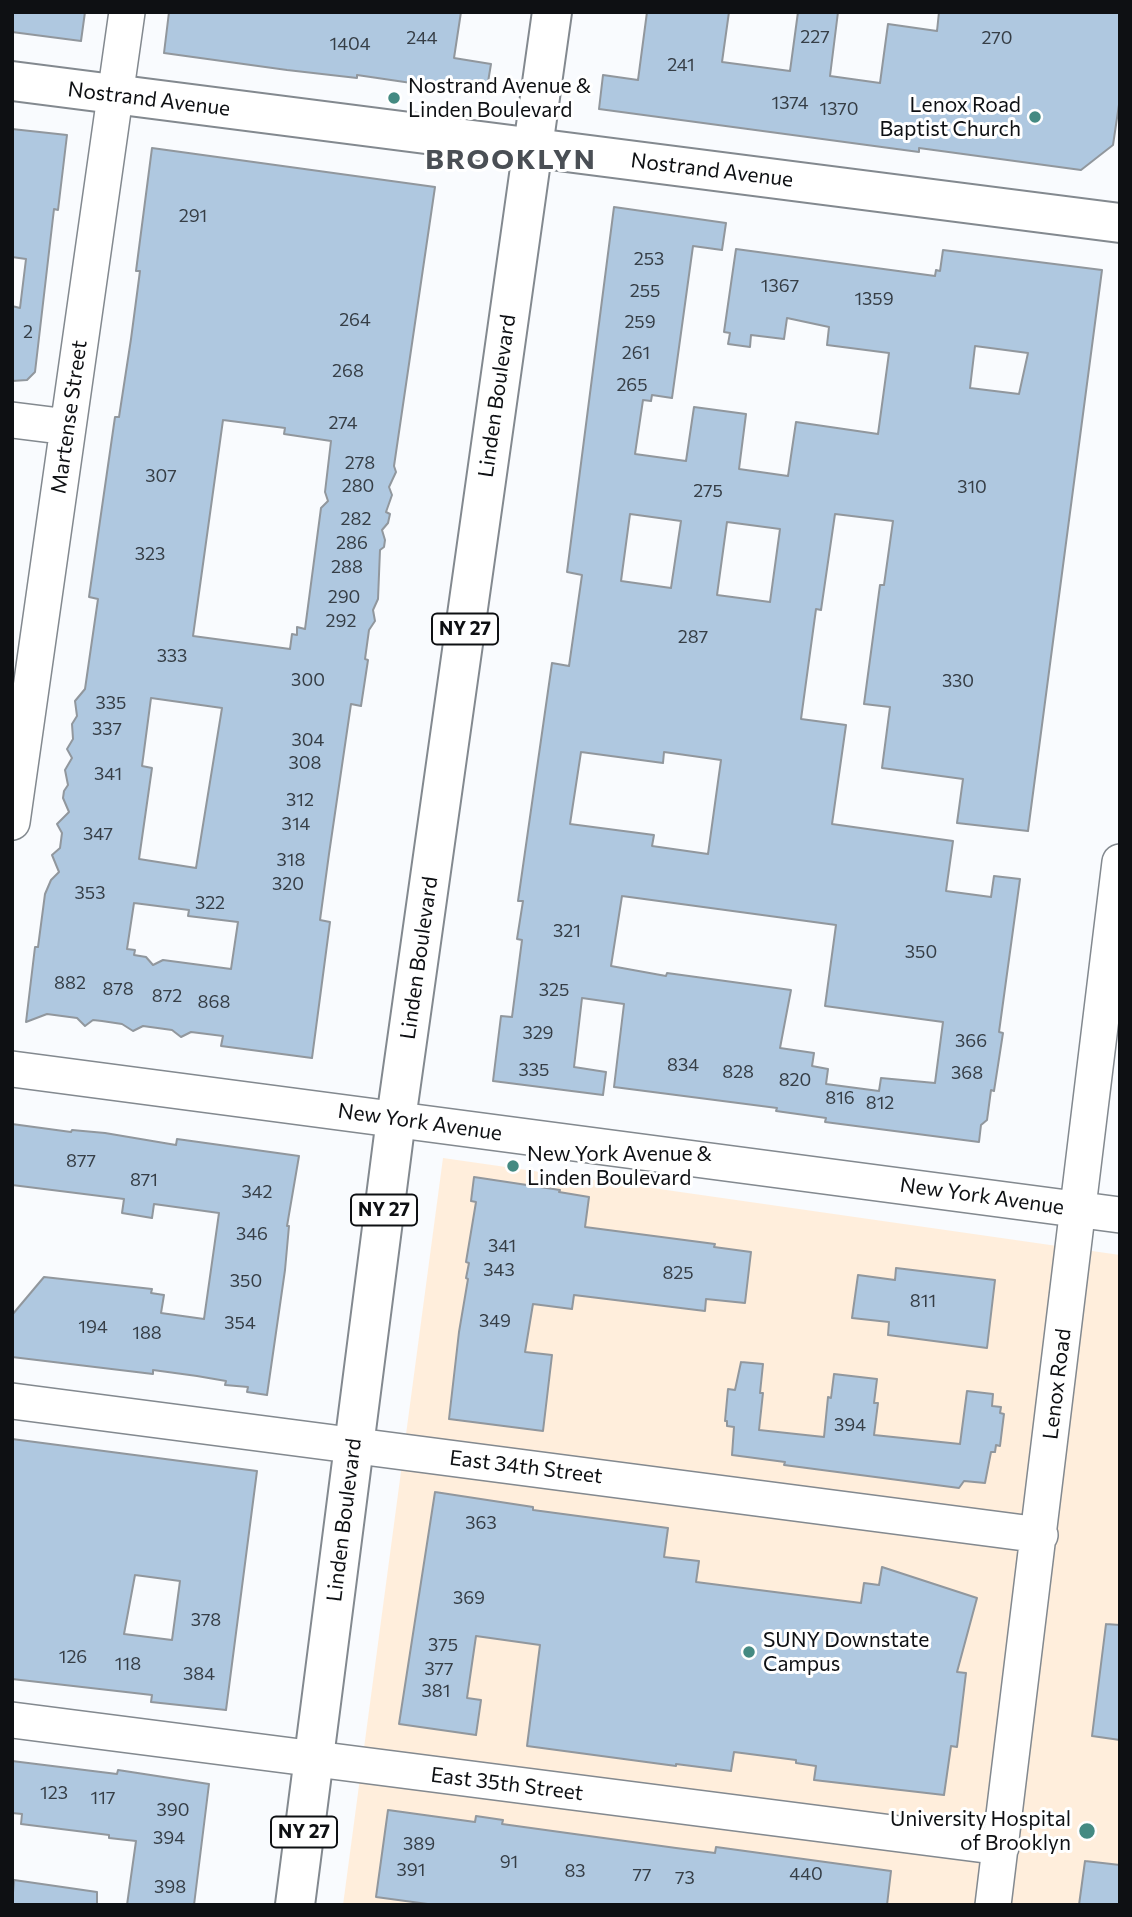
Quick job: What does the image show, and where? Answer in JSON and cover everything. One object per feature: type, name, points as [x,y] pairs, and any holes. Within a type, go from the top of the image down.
[{"type":"main road","name":"Linden Boulevard","points":[[295,1905],[396,1119],[552,12]]},
{"type":"main road","name":"Nostrand Avenue","points":[[12,81],[1120,223]]},
{"type":"street","name":"Martense Street","points":[[12,822],[18,740],[68,427],[127,12]]},
{"type":"street","points":[[12,419],[68,427]]},
{"type":"street","name":"Lenox Road","points":[[993,1905],[1120,862]]},
{"type":"street","name":"New York Avenue","points":[[12,1069],[1120,1215]]},
{"type":"street","name":"East 34th Street","points":[[12,1401],[1040,1535]]},
{"type":"street","name":"East 35th Street","points":[[12,1720],[1001,1847]]},
{"type":"shaded area","name":"SUNY Downstate Campus","points":[[443,1158],[1120,1255],[1120,1905],[343,1905]]},
{"type":"building","points":[[12,12],[85,12],[81,41],[12,32]]},
{"type":"building","points":[[169,12],[461,12],[454,58],[491,64],[486,94],[357,75],[357,78],[164,53]]},
{"type":"building","points":[[647,12],[729,12],[722,62],[790,71],[798,12],[838,12],[830,76],[880,83],[888,24],[937,31],[939,12],[1120,12],[1120,98],[1113,145],[1081,170],[919,148],[919,152],[599,109],[603,75],[638,80]]},
{"type":"building","points":[[12,129],[67,135],[58,210],[54,209],[35,372],[27,380],[12,381],[12,306],[20,308],[26,259],[12,257]]},
{"type":"building","points":[[152,148],[435,187],[394,466],[396,472],[389,487],[392,495],[386,512],[390,514],[388,523],[382,530],[385,540],[384,547],[380,550],[378,599],[373,610],[375,621],[369,630],[365,659],[368,660],[361,706],[351,704],[329,854],[320,920],[330,922],[312,1058],[221,1046],[223,1036],[191,1032],[181,1037],[172,1030],[143,1026],[133,1031],[122,1024],[93,1020],[85,1026],[77,1018],[47,1014],[26,1022],[35,947],[38,947],[45,894],[51,880],[59,872],[52,855],[60,848],[62,833],[57,824],[69,812],[63,798],[68,785],[65,770],[72,758],[67,749],[73,739],[72,724],[77,716],[75,701],[85,689],[98,599],[89,597],[115,417],[119,417],[131,339],[140,271],[136,271]],"holes":[[[223,420],[285,428],[284,434],[331,441],[325,492],[328,501],[321,508],[305,629],[297,627],[297,635],[292,634],[290,649],[193,636]],[[151,698],[222,708],[196,868],[139,859],[152,768],[142,766]],[[134,903],[189,910],[188,916],[238,922],[231,969],[163,960],[153,965],[146,957],[134,955],[135,950],[127,949]]]},
{"type":"building","points":[[614,207],[726,223],[722,250],[693,246],[672,398],[652,395],[651,401],[643,400],[635,454],[686,461],[694,407],[746,414],[739,469],[788,476],[796,422],[878,434],[889,353],[827,345],[829,327],[787,318],[784,339],[751,335],[750,347],[728,344],[730,333],[724,332],[736,249],[935,276],[936,270],[940,271],[943,250],[1102,270],[1028,831],[957,823],[963,779],[882,768],[890,707],[864,704],[880,585],[884,585],[893,521],[835,514],[821,610],[816,609],[801,719],[846,725],[832,824],[953,841],[946,891],[991,897],[994,876],[1020,879],[999,1032],[1003,1033],[994,1091],[991,1090],[987,1120],[981,1125],[979,1142],[825,1122],[826,1118],[776,1111],[777,1108],[614,1087],[624,1004],[582,998],[574,1067],[606,1072],[603,1095],[493,1081],[501,1016],[512,1017],[522,940],[517,939],[523,901],[518,901],[552,663],[569,666],[582,575],[567,572]],"holes":[[[975,346],[1028,353],[1019,394],[970,388]],[[630,514],[681,521],[671,588],[621,581]],[[727,522],[780,529],[770,602],[717,595]],[[581,752],[663,763],[664,752],[721,760],[708,854],[652,846],[654,835],[570,824]],[[622,896],[836,925],[825,1006],[943,1022],[935,1083],[881,1078],[879,1091],[826,1084],[828,1069],[812,1066],[814,1053],[780,1048],[791,990],[667,973],[666,976],[611,966]]]},
{"type":"building","points":[[12,1124],[71,1132],[105,1133],[176,1145],[177,1139],[299,1156],[287,1226],[285,1270],[267,1395],[247,1392],[248,1387],[225,1385],[226,1381],[197,1376],[153,1370],[153,1374],[12,1357],[12,1315],[44,1277],[152,1289],[151,1293],[164,1295],[161,1313],[204,1319],[219,1213],[154,1204],[152,1218],[122,1213],[124,1199],[12,1185]]},
{"type":"building","points":[[474,1177],[589,1197],[585,1227],[715,1244],[714,1247],[751,1252],[745,1303],[706,1299],[705,1311],[574,1295],[572,1309],[533,1304],[525,1352],[552,1355],[543,1431],[449,1419],[468,1279],[469,1263],[466,1262],[476,1202],[471,1201]]},
{"type":"building","points":[[896,1268],[995,1280],[987,1348],[888,1335],[889,1322],[852,1318],[858,1275],[895,1280]]},
{"type":"building","points":[[741,1362],[763,1364],[759,1430],[824,1437],[828,1397],[831,1398],[834,1374],[877,1379],[874,1403],[878,1403],[874,1435],[960,1444],[967,1391],[993,1394],[992,1406],[1001,1407],[1000,1413],[1004,1414],[1000,1446],[996,1445],[995,1452],[991,1452],[985,1483],[964,1481],[959,1488],[784,1465],[785,1462],[732,1455],[734,1427],[727,1426],[725,1421],[728,1389],[735,1390]]},
{"type":"building","points":[[12,1439],[257,1471],[226,1710],[151,1702],[152,1695],[12,1679]],"holes":[[[135,1575],[180,1581],[172,1640],[124,1634]]]},
{"type":"building","points":[[435,1492],[533,1507],[533,1510],[668,1528],[664,1557],[699,1561],[696,1582],[861,1603],[864,1583],[879,1585],[882,1567],[977,1598],[957,1672],[966,1673],[957,1747],[951,1746],[944,1795],[814,1780],[816,1766],[796,1763],[796,1760],[734,1752],[731,1771],[527,1746],[540,1645],[476,1636],[467,1698],[481,1700],[476,1735],[399,1724]]},
{"type":"building","points":[[1106,1624],[1120,1625],[1120,1740],[1092,1736]]},
{"type":"building","points":[[12,1761],[117,1774],[118,1770],[209,1784],[194,1905],[127,1905],[136,1841],[21,1824],[22,1814],[12,1813]]},
{"type":"building","points":[[388,1810],[475,1822],[476,1816],[503,1820],[502,1824],[676,1848],[715,1853],[716,1847],[891,1871],[887,1905],[435,1905],[376,1897]]},
{"type":"building","points":[[1085,1861],[1120,1865],[1120,1905],[1079,1905]]},
{"type":"building","points":[[14,1880],[97,1892],[97,1905],[12,1905]]},
{"type":"place","name":"Nostrand Avenue & Linden Boulevard","points":[[394,98]]},
{"type":"place","name":"Lenox Road Baptist Church","points":[[1035,117]]},
{"type":"place","name":"New York Avenue & Linden Boulevard","points":[[513,1166]]},
{"type":"place","name":"SUNY Downstate Campus","points":[[749,1652]]},
{"type":"place","name":"University Hospital of Brooklyn","points":[[1087,1831]]},
{"type":"district","name":"BROOKLYN","points":[[511,160]]}]
